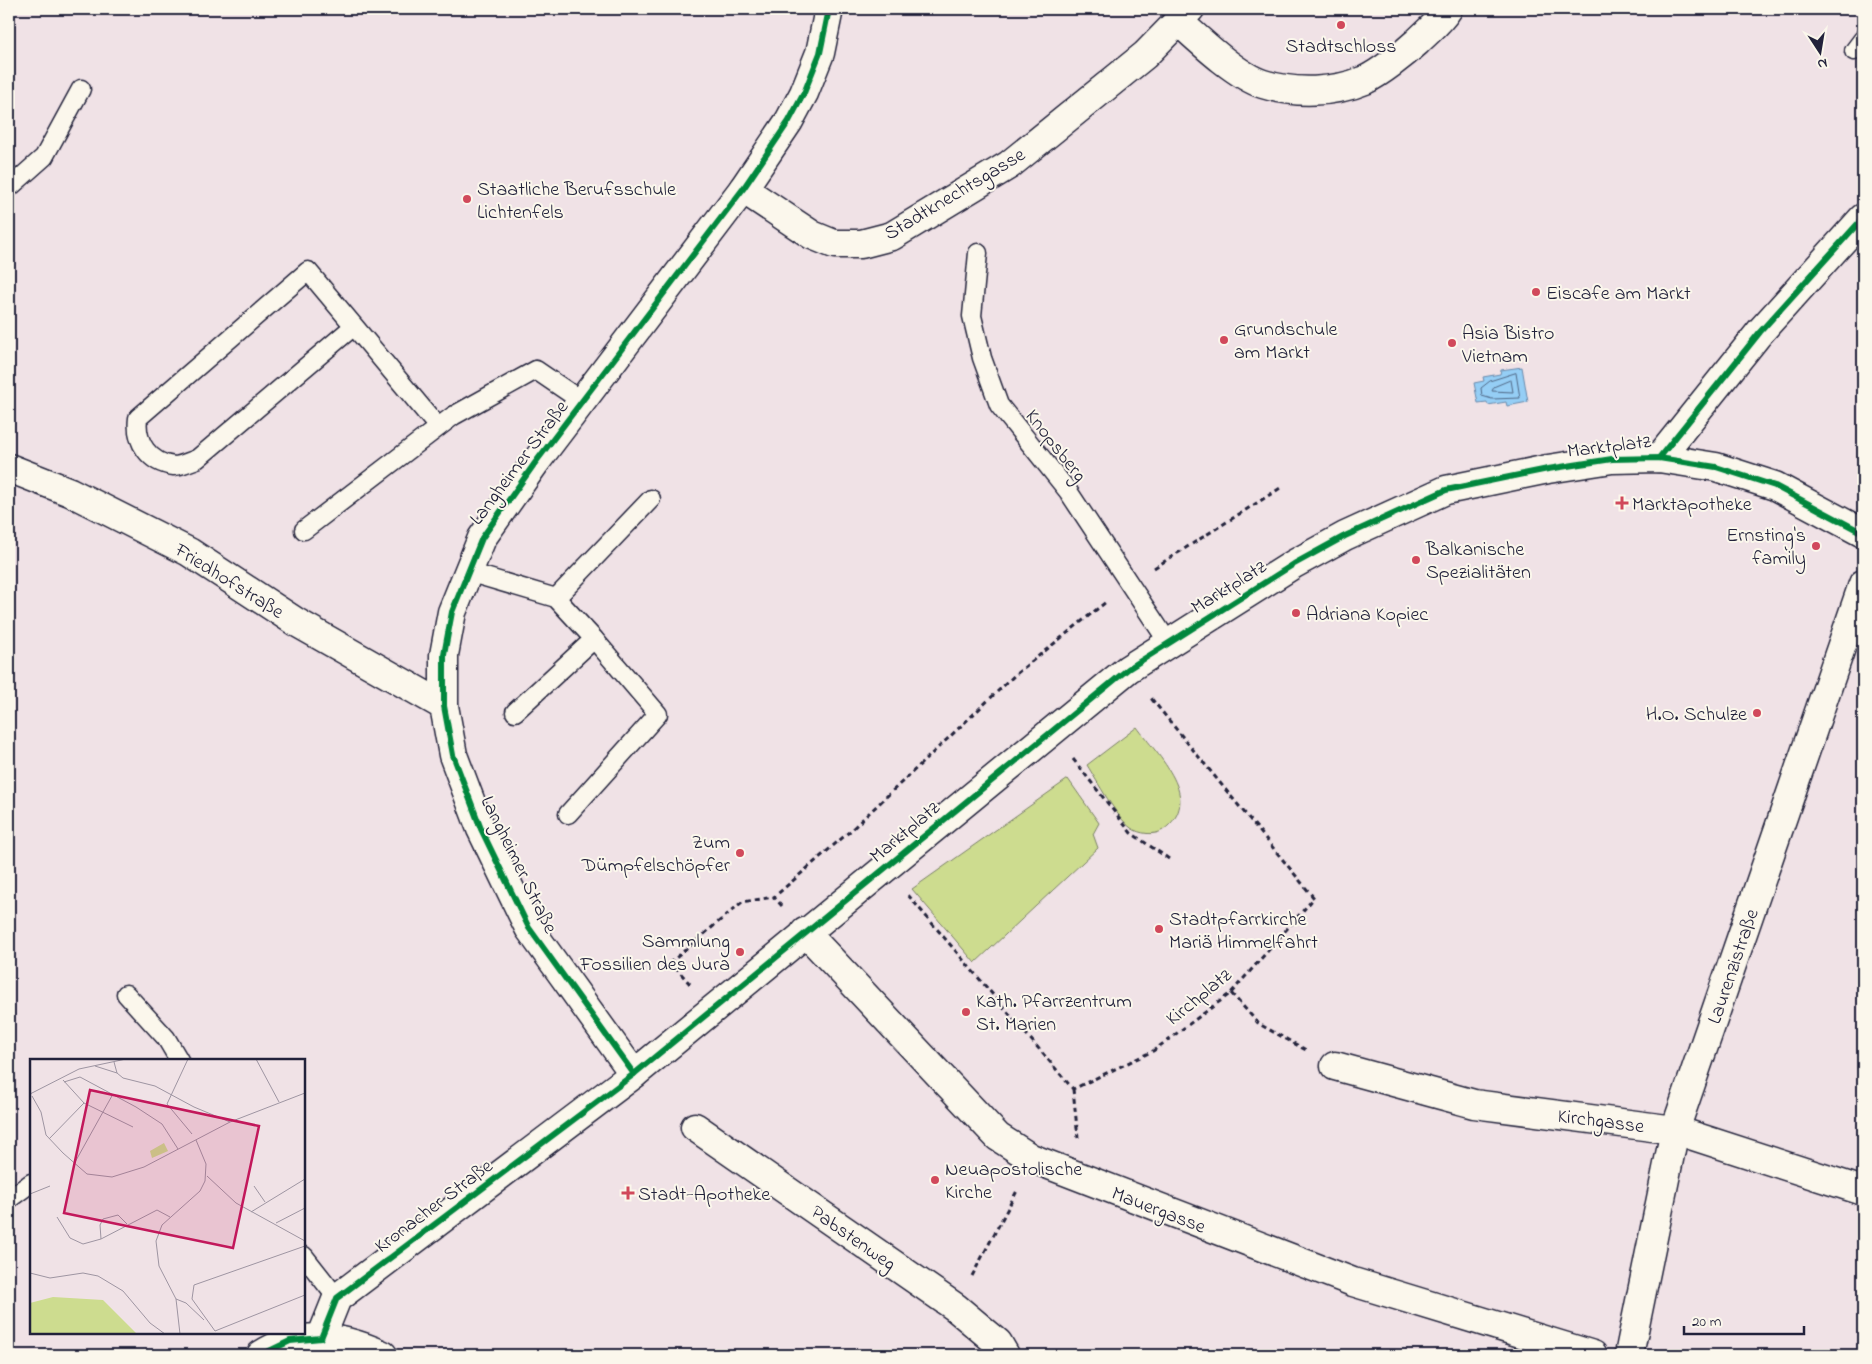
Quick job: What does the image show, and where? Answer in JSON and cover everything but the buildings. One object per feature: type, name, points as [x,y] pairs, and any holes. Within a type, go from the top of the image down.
[{"type":"street","name":"Langheimer Straße","points":[[634,1074],[529,928],[481,830],[453,755],[444,706],[446,646],[452,612],[482,538],[535,463],[743,189],[789,121],[804,93],[820,53],[829,9]]},
{"type":"street","points":[[1184,15],[1223,60],[1262,84],[1298,91],[1330,89],[1365,80],[1409,49],[1442,19],[1448,9]]},
{"type":"street","name":"Stadtknechtsgasse","points":[[743,189],[812,235],[834,244],[861,244],[892,236],[1009,165],[1145,55],[1184,15]]},
{"type":"street","name":"Marktplatz","points":[[634,1074],[1128,669],[1168,642],[1344,536],[1446,490],[1548,469],[1603,461],[1659,458],[1760,332],[1863,218]]},
{"type":"street","points":[[1659,458],[1716,466],[1775,486],[1863,533]]},
{"type":"street","name":"Friedhofstraße","points":[[9,468],[70,492],[189,552],[296,622],[444,706]]},
{"type":"street","name":"Laurenzistraße","points":[[1629,1355],[1675,1130],[1863,584]]},
{"type":"street","name":"Mauergasse","points":[[805,932],[998,1137],[1031,1158],[1353,1282],[1593,1355]]},
{"type":"street","name":"Kirchgasse","points":[[1335,1066],[1474,1104],[1675,1130],[1863,1191]]},
{"type":"street","name":"Kronacher Straße","points":[[337,1298],[634,1074]]},
{"type":"street","name":"Pabstenweg","points":[[695,1127],[955,1307],[998,1343],[1005,1355]]},
{"type":"street","points":[[321,1338],[337,1298]]},
{"type":"street","points":[[261,1355],[287,1337],[321,1338],[360,1344],[384,1355]]},
{"type":"lane","points":[[9,188],[44,157],[81,89]]},
{"type":"lane","name":"Knopsberg","points":[[978,252],[972,316],[982,358],[999,405],[1068,491],[1168,642]]},
{"type":"lane","points":[[354,326],[197,459],[176,466],[154,460],[144,449],[136,432],[138,418],[308,271],[354,326],[438,427]]},
{"type":"lane","points":[[304,530],[453,416],[536,370],[583,402]]},
{"type":"lane","points":[[556,598],[651,499]]},
{"type":"lane","points":[[468,572],[556,598],[658,714],[568,814]]},
{"type":"lane","points":[[515,712],[594,639]]},
{"type":"lane","points":[[126,994],[166,1038],[178,1059]]},
{"type":"lane","points":[[9,1199],[30,1184]]},
{"type":"lane","points":[[305,1257],[337,1298]]},
{"type":"path","points":[[712,1009],[671,962],[742,902],[774,897],[849,832],[1016,674],[1130,584],[1282,487]]},
{"type":"path","points":[[1051,731],[1131,833],[1172,861]]},
{"type":"path","points":[[885,868],[1073,1089],[1082,1179]]},
{"type":"path","points":[[774,897],[805,932]]},
{"type":"path","points":[[1231,993],[1258,1024],[1335,1066]]},
{"type":"path","points":[[955,1307],[1010,1206]]},
{"type":"green space","points":[[1137,727],[1166,764],[1179,792],[1180,805],[1175,818],[1163,830],[1156,833],[1138,832],[1125,823],[1087,765]]},
{"type":"green space","points":[[1068,779],[1099,823],[1093,834],[1098,848],[975,963],[912,889]]},
{"type":"water","points":[[1522,367],[1528,402],[1507,406],[1506,402],[1488,405],[1487,402],[1478,403],[1474,383],[1484,381],[1483,377],[1500,374],[1501,370]]},
{"type":"cycle path","points":[[634,1074],[529,928],[481,829],[453,755],[444,706],[444,655],[452,612],[482,538],[535,463],[743,189],[789,121],[804,93],[820,53],[829,9]]},
{"type":"cycle path","points":[[1659,458],[1760,332],[1863,218]]},
{"type":"cycle path","points":[[261,1355],[290,1341],[321,1338],[337,1298],[634,1074],[1128,669],[1294,564],[1345,536],[1446,490],[1548,469],[1612,459],[1659,458],[1716,467],[1775,486],[1863,533]]},
{"type":"place","name":"Stadtschloss","points":[[1341,25]]},
{"type":"place","name":"Staatliche Berufsschule Lichtenfels","points":[[467,199]]},
{"type":"place","name":"Eiscafe am Markt","points":[[1536,292]]},
{"type":"place","name":"Grundschule am Markt","points":[[1224,340]]},
{"type":"place","name":"Asia Bistro Vietnam","points":[[1452,343]]},
{"type":"place","name":"Marktapotheke","points":[[1622,503]]},
{"type":"place","name":"Ernsting's family","points":[[1816,546]]},
{"type":"place","name":"Balkanische Spezialitäten","points":[[1416,560]]},
{"type":"place","name":"Adriana Kopiec","points":[[1296,613]]},
{"type":"place","name":"H.O. Schulze","points":[[1757,713]]},
{"type":"place","name":"Zum Dümpfelschöpfer","points":[[740,853]]},
{"type":"place","name":"Stadtpfarrkirche Mariä Himmelfahrt","points":[[1159,929]]},
{"type":"place","name":"Sammlung Fossilien des Jura","points":[[740,952]]},
{"type":"place","name":"Kath. Pfarrzentrum St. Marien","points":[[966,1012]]},
{"type":"place","name":"Neuapostolische Kirche","points":[[935,1180]]},
{"type":"place","name":"Stadt-Apotheke","points":[[628,1193]]}]
